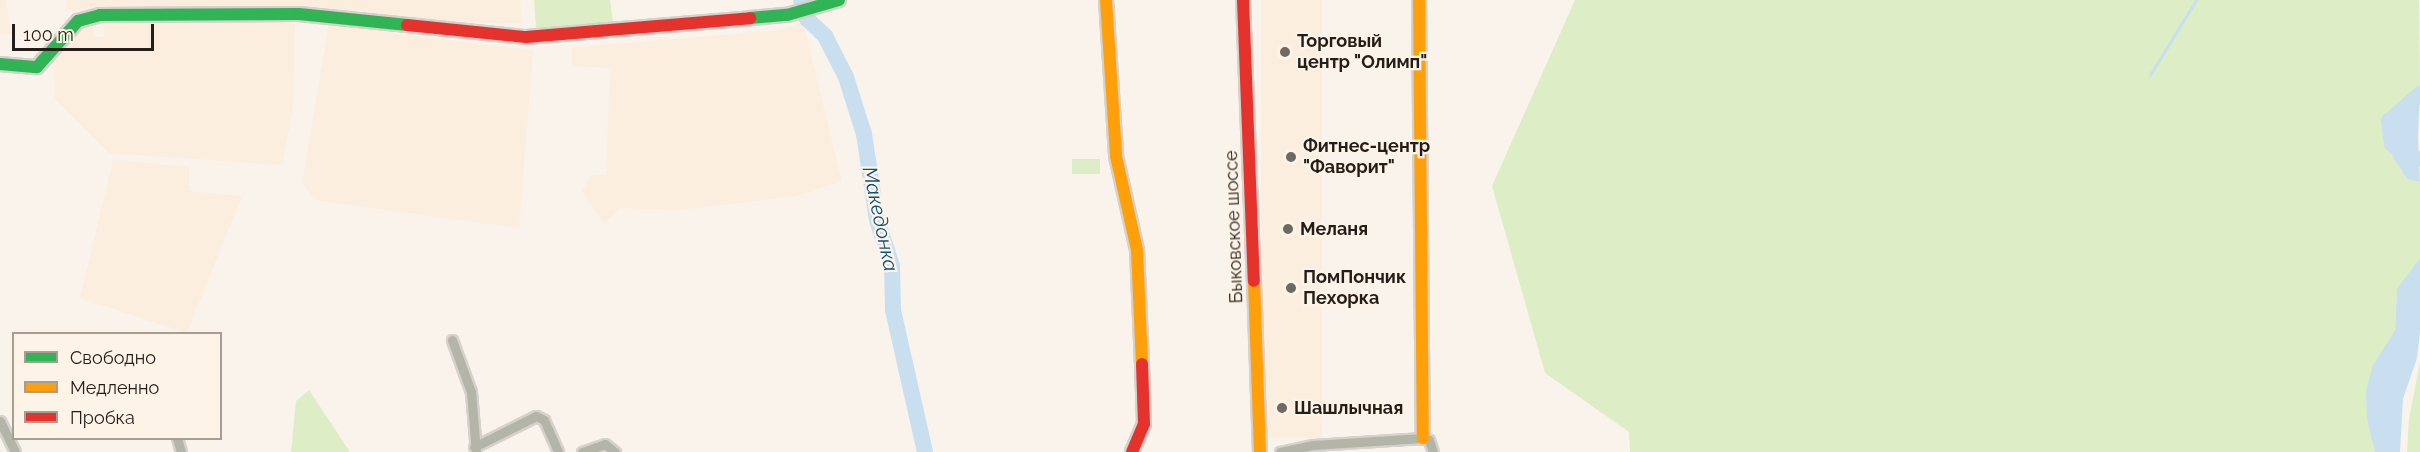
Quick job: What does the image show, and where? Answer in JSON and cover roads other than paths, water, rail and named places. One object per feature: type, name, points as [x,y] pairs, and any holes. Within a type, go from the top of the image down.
[{"type":"street","points":[[0,64],[38,67],[49,59],[69,29],[78,21],[100,15],[299,14],[526,37],[676,27],[803,12],[838,0]]},
{"type":"street","points":[[1106,0],[1116,156],[1137,250],[1144,424],[1132,452]]},
{"type":"street","name":"Быковское шоссе","points":[[1243,0],[1260,452]]},
{"type":"street","points":[[1280,452],[1313,445],[1430,445],[1419,0]]},
{"type":"street","points":[[452,340],[471,392],[475,449],[536,416],[544,420],[558,452]]},
{"type":"street","points":[[0,421],[15,452]]},
{"type":"street","points":[[582,452],[605,444],[615,452]]},
{"type":"water","points":[[2420,87],[2418,137],[2420,182],[2407,179],[2393,157],[2390,143],[2392,115]]},
{"type":"water","points":[[2420,258],[2420,332],[2417,358],[2403,399],[2400,452],[2375,452],[2367,419],[2366,390],[2373,365],[2395,330],[2397,288]]},
{"type":"waterway","name":"Македонка","points":[[801,0],[807,19],[825,36],[846,77],[864,134],[877,220],[892,266],[893,310],[925,452]]},
{"type":"waterway","points":[[2150,75],[2196,0]]},
{"type":"waterway","points":[[2420,94],[2389,121],[2392,144],[2412,158],[2420,159]]},
{"type":"place","name":"Торговый центр \"Олимп\"","points":[[1285,52]]},
{"type":"place","name":"Фитнес-центр \"Фаворит\"","points":[[1291,157]]},
{"type":"place","name":"Меланя","points":[[1288,229]]},
{"type":"place","name":"ПомПончик Пехорка","points":[[1291,288]]},
{"type":"place","name":"Шашлычная","points":[[1282,408]]}]
